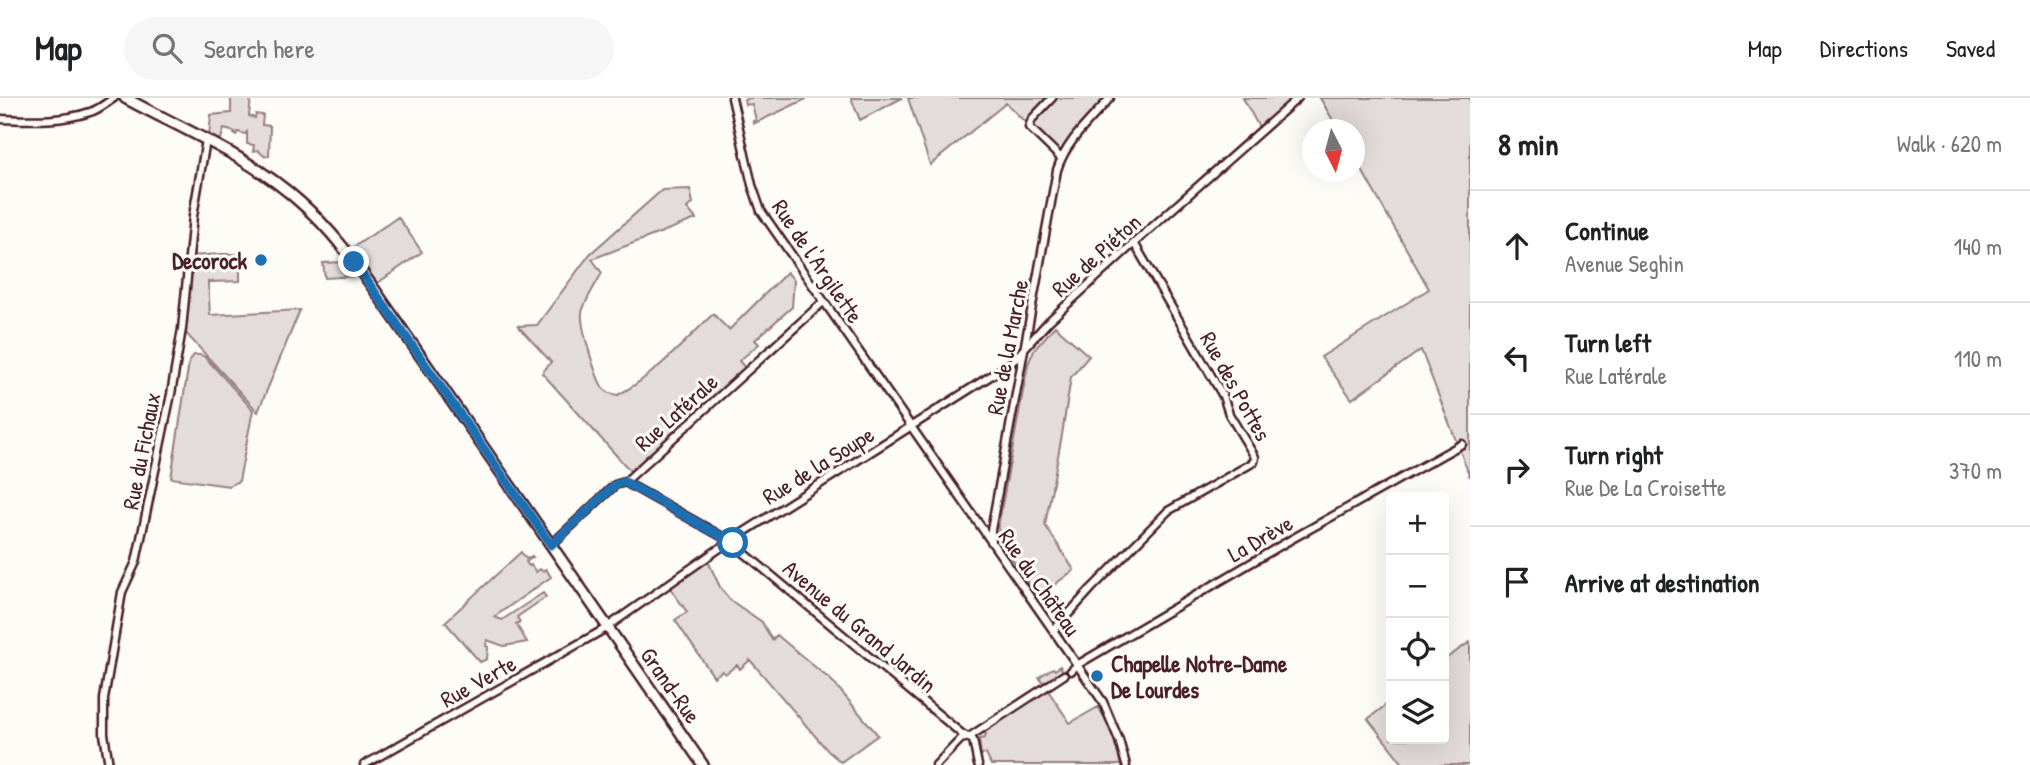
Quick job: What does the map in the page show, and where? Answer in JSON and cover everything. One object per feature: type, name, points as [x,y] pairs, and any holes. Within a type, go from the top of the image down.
[{"type":"main road","name":"Grand-Rue","points":[[133,100],[247,163],[302,204],[332,234],[703,765]]},
{"type":"street","points":[[0,119],[45,120],[69,117],[92,112],[114,98]]},
{"type":"street","name":"Rue de l'Argilette","points":[[732,98],[752,185],[761,211],[910,428]]},
{"type":"street","points":[[1052,98],[1032,119],[1029,127],[1061,158]]},
{"type":"street","name":"Rue de la Marche","points":[[992,544],[991,530],[1057,170],[1069,145],[1110,98]]},
{"type":"street","name":"Rue de Piéton","points":[[910,428],[1010,363],[1049,321],[1298,98]]},
{"type":"street","name":"Rue du Fichaux","points":[[109,765],[104,734],[104,699],[122,592],[136,562],[171,394],[182,329],[193,216],[206,141]]},
{"type":"street","name":"Rue des Pottes","points":[[1053,631],[1168,511],[1254,462],[1255,457],[1229,414],[1223,396],[1134,243]]},
{"type":"street","name":"Rue Latérale","points":[[551,545],[615,485],[625,482],[716,401],[823,302]]},
{"type":"street","name":"Rue du Château","points":[[910,428],[1103,702],[1126,765]]},
{"type":"street","name":"Rue de la Soupe","points":[[607,627],[730,541],[910,428]]},
{"type":"street","name":"La Drève","points":[[936,765],[961,739],[969,737],[1068,673],[1077,664],[1462,444]]},
{"type":"street","name":"Avenue du Grand Jardin","points":[[625,482],[730,541],[962,734],[969,737]]},
{"type":"street","name":"Rue Verte","points":[[365,765],[607,627]]},
{"type":"street","points":[[969,737],[973,740],[978,765]]},
{"type":"shaded area","points":[[231,98],[251,98],[249,116],[255,118],[256,114],[263,115],[262,125],[270,126],[269,156],[258,150],[253,151],[254,145],[247,144],[247,132],[238,132],[236,135],[235,132],[224,129],[220,142],[209,137],[211,115],[231,113]]},
{"type":"shaded area","points":[[851,98],[902,98],[860,120]]},
{"type":"shaded area","points":[[908,98],[1110,98],[1061,158],[1006,103],[930,165]]},
{"type":"shaded area","points":[[1243,98],[1298,98],[1261,131]]},
{"type":"shaded area","points":[[1320,98],[1470,98],[1470,477],[1421,350],[1352,399],[1321,357],[1429,289],[1365,176],[1365,119],[1332,119]]},
{"type":"shaded area","points":[[806,99],[753,124],[756,120],[752,104],[745,105],[744,100]]},
{"type":"shaded area","points":[[690,189],[693,203],[687,208],[696,219],[592,259],[602,273],[585,304],[582,319],[596,374],[603,388],[618,395],[631,387],[668,358],[713,314],[729,330],[787,272],[794,280],[792,307],[755,340],[759,344],[739,361],[748,371],[633,474],[542,373],[551,362],[518,326],[537,325],[590,254],[662,190]]},
{"type":"shaded area","points":[[398,217],[422,252],[376,284],[351,249]]},
{"type":"shaded area","points":[[240,254],[240,281],[208,282],[210,315],[300,310],[258,412],[182,329],[189,256]]},
{"type":"shaded area","points":[[345,262],[355,276],[325,278],[323,263]]},
{"type":"shaded area","points":[[1055,326],[1089,356],[1071,377],[1045,525],[1074,570],[1038,597],[1000,541],[998,527],[1028,364],[1034,350]]},
{"type":"shaded area","points":[[194,355],[205,357],[253,410],[239,481],[229,486],[171,478],[189,362]]},
{"type":"shaded area","points":[[521,552],[526,559],[533,557],[526,562],[536,572],[546,569],[551,577],[494,617],[502,620],[543,593],[546,597],[517,617],[520,622],[516,624],[527,642],[504,646],[487,640],[487,659],[480,662],[445,622]]},
{"type":"shaded area","points":[[706,557],[720,587],[730,600],[762,622],[772,640],[777,635],[833,682],[878,735],[841,762],[828,751],[750,660],[740,669],[737,665],[725,674],[722,671],[714,677],[675,620],[687,612],[668,585]]},
{"type":"shaded area","points":[[1470,642],[1470,765],[1404,765],[1388,744],[1449,744],[1449,657]]},
{"type":"shaded area","points":[[1060,666],[1063,671],[1044,684],[1039,677]]},
{"type":"shaded area","points":[[1047,689],[1070,723],[1098,707],[1110,726],[1121,765],[991,765],[986,754],[981,755],[979,739],[985,738],[986,734],[980,732]]},
{"type":"shaded area","points":[[1386,705],[1386,742],[1368,719]]},
{"type":"place","name":"Decorock","points":[[261,260]]},
{"type":"place","name":"Chapelle Notre-Dame De Lourdes","points":[[1097,676]]},
{"type":"route","points":[[354,262],[551,545],[615,485],[625,482],[733,543]]}]
